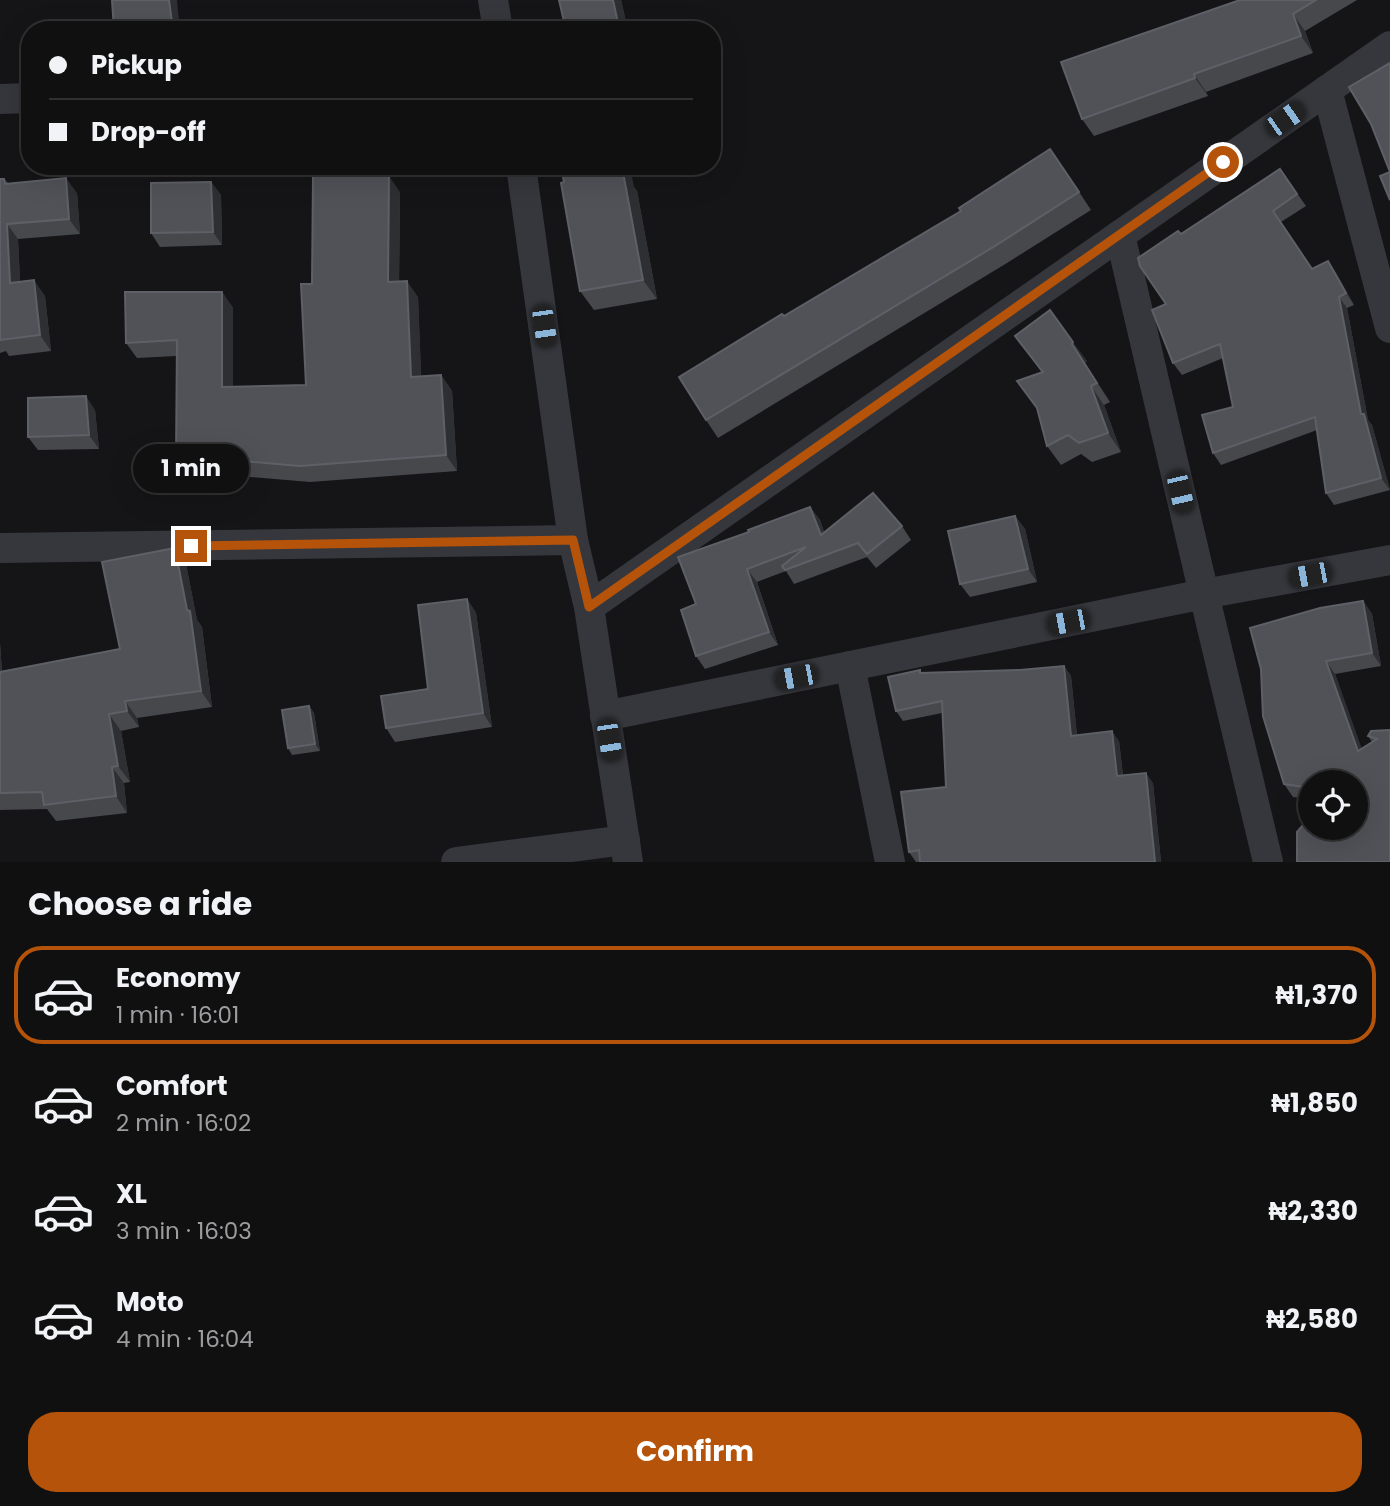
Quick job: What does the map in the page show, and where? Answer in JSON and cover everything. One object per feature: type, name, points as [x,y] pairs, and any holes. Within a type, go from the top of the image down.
[{"type":"street","points":[[493,0],[496,21]]},
{"type":"street","points":[[589,607],[1390,46]]},
{"type":"street","points":[[1327,90],[1390,328]]},
{"type":"street","points":[[0,99],[21,98]]},
{"type":"street","points":[[456,862],[627,851],[589,607],[573,540],[522,175]]},
{"type":"street","points":[[1120,235],[1268,862]]},
{"type":"street","points":[[0,548],[573,540]]},
{"type":"street","points":[[606,716],[1204,594],[1390,560]]},
{"type":"street","points":[[850,666],[890,862]]},
{"type":"building","points":[[112,0],[169,0],[172,21],[113,21]]},
{"type":"building","points":[[559,0],[613,0],[618,21],[564,21]]},
{"type":"building","points":[[1240,0],[1316,0],[1293,14],[1301,36],[1194,74],[1195,78],[1082,119],[1061,62]]},
{"type":"building","points":[[1390,63],[1390,172],[1371,124],[1349,87]]},
{"type":"building","points":[[1050,149],[1079,192],[995,246],[706,420],[679,377],[961,211],[959,208]]},
{"type":"building","points":[[1280,169],[1297,194],[1273,211],[1312,269],[1328,261],[1346,293],[1339,297],[1361,414],[1364,414],[1381,478],[1326,493],[1315,417],[1213,453],[1202,415],[1233,407],[1220,344],[1173,363],[1152,310],[1166,304],[1140,266],[1138,258],[1178,231],[1181,234]]},
{"type":"building","points":[[1390,172],[1390,200],[1380,176]]},
{"type":"building","points":[[563,175],[624,175],[643,280],[580,291],[561,183],[564,182]]},
{"type":"building","points":[[313,176],[389,176],[388,282],[407,281],[411,377],[441,375],[446,455],[300,466],[217,459],[176,459],[177,340],[126,343],[125,292],[222,292],[222,387],[306,385],[301,284],[312,284]]},
{"type":"building","points":[[66,178],[69,219],[7,224],[10,283],[34,280],[40,335],[0,340],[0,179],[4,179],[5,184]]},
{"type":"building","points":[[211,182],[213,232],[151,233],[151,183]]},
{"type":"building","points":[[1050,310],[1097,383],[1091,386],[1108,433],[1079,443],[1068,435],[1047,446],[1037,408],[1017,381],[1043,372],[1015,336]]},
{"type":"building","points":[[86,396],[89,435],[28,437],[28,398]]},
{"type":"building","points":[[873,493],[902,526],[867,554],[858,543],[785,570],[782,566],[806,547],[747,569],[769,632],[696,656],[681,610],[696,604],[678,557],[810,507],[821,535]]},
{"type":"building","points":[[1015,516],[1028,569],[960,584],[948,531]]},
{"type":"building","points":[[175,548],[187,610],[190,611],[201,691],[125,701],[127,711],[109,714],[118,766],[112,767],[116,796],[44,805],[42,792],[0,793],[0,672],[120,649],[102,562]]},
{"type":"building","points":[[467,599],[483,713],[386,728],[381,696],[428,689],[418,605]]},
{"type":"building","points":[[1363,601],[1372,653],[1326,661],[1358,751],[1377,739],[1368,736],[1371,731],[1390,730],[1390,862],[1297,862],[1298,831],[1298,840],[1368,840],[1368,770],[1298,770],[1298,786],[1284,784],[1263,716],[1261,669],[1250,628],[1320,608]]},
{"type":"building","points":[[1064,666],[1071,736],[1112,731],[1117,776],[1146,773],[1155,862],[920,862],[919,850],[909,852],[901,792],[946,787],[942,701],[896,711],[888,677],[920,670],[920,673]]},
{"type":"building","points":[[309,706],[315,744],[288,748],[282,710]]},
{"type":"route","points":[[191,546],[573,540],[589,607],[1223,162]]}]
